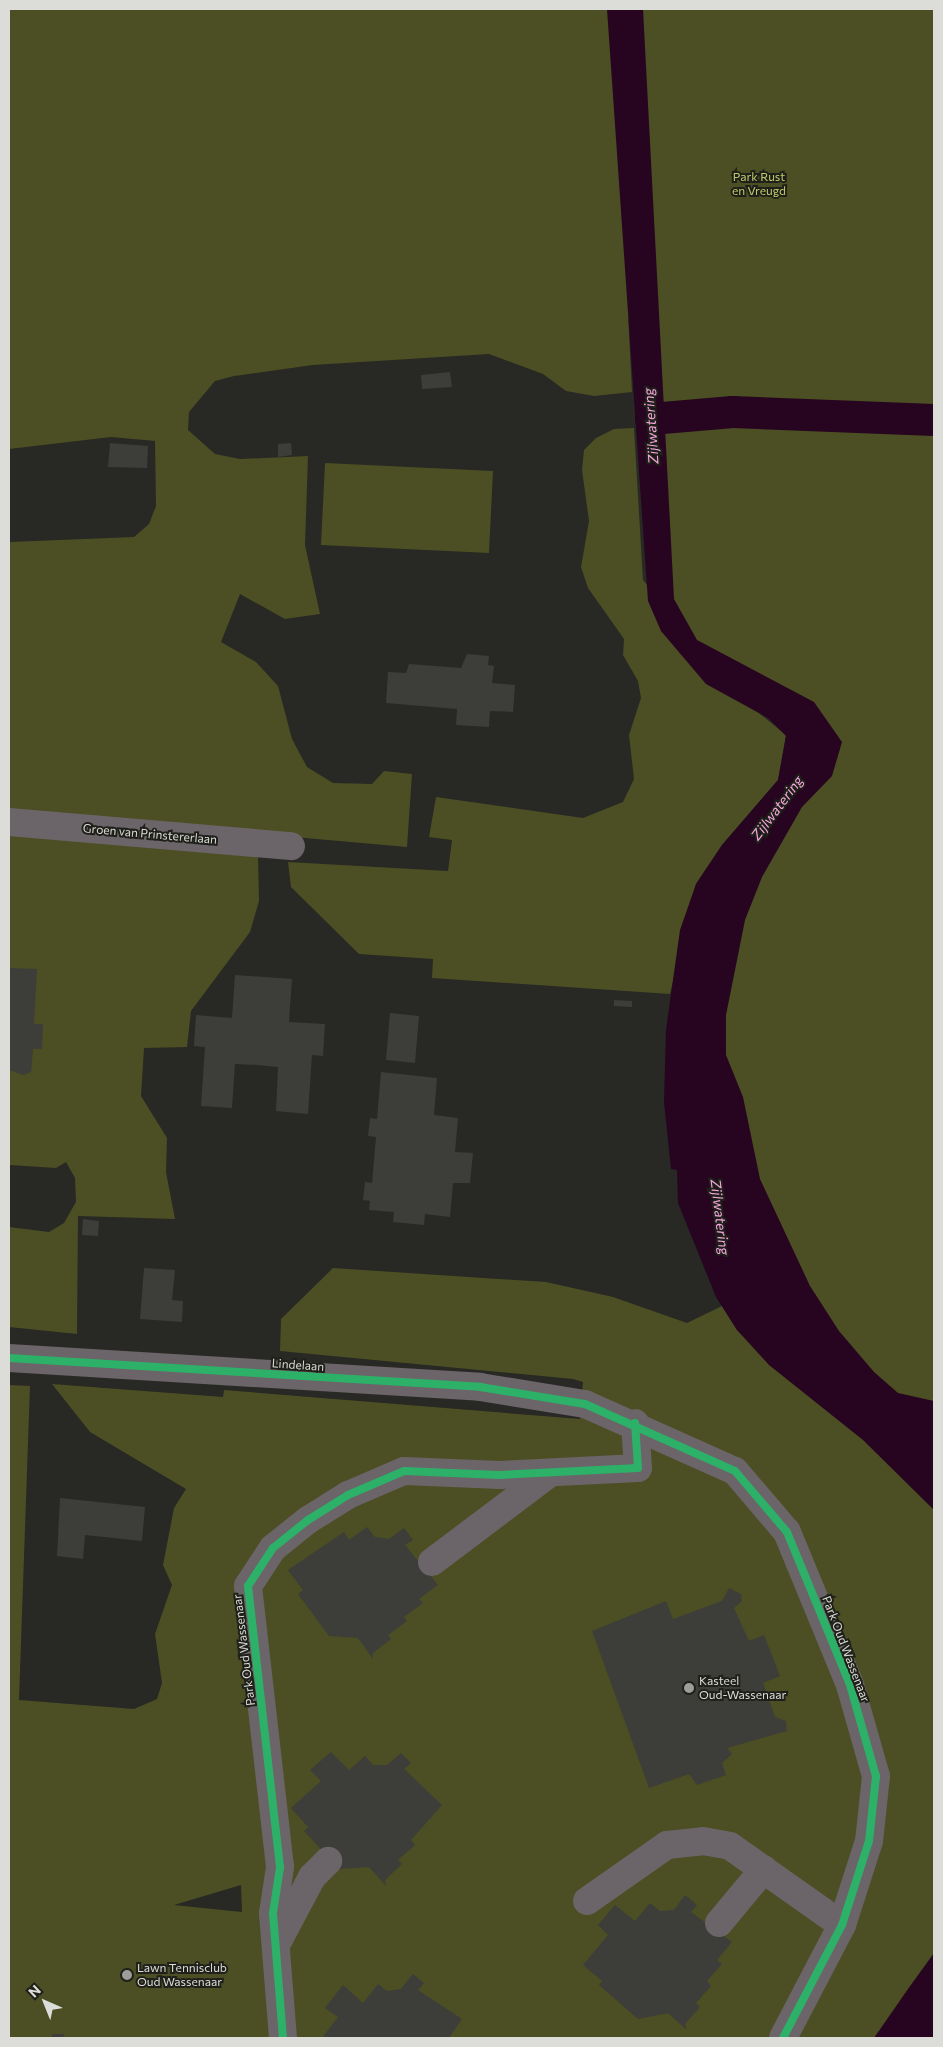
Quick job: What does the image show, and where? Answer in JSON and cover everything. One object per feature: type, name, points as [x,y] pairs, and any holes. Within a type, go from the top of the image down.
[{"type":"street","name":"Groen van Prinstererlaan","points":[[9,822],[291,846]]},
{"type":"street","name":"Lindelaan","points":[[9,1358],[480,1388],[585,1404]]},
{"type":"street","name":"Park Oud Wassenaar","points":[[585,1404],[635,1423],[735,1471],[791,1541],[850,1686],[876,1776],[869,1841],[842,1925],[783,2038]]},
{"type":"street","name":"Park Oud Wassenaar","points":[[283,2038],[273,1913],[280,1867],[248,1586],[273,1548],[308,1520],[348,1495],[404,1471],[550,1473],[638,1468],[635,1423]]},
{"type":"street","points":[[432,1562],[550,1473]]},
{"type":"street","points":[[587,1901],[666,1845],[703,1841],[730,1846],[764,1868],[842,1925]]},
{"type":"street","points":[[276,1946],[312,1877],[328,1861]]},
{"type":"street","points":[[719,1923],[764,1868]]},
{"type":"green space","name":"Park Rust en Vreugd","points":[[9,9],[934,9],[934,1453],[843,1408],[698,1045],[804,731],[711,673],[659,603],[628,313],[632,392],[594,396],[566,391],[543,374],[489,354],[313,365],[234,376],[215,381],[189,412],[188,430],[215,454],[240,459],[308,456],[305,545],[320,614],[285,619],[240,594],[221,642],[256,662],[278,686],[292,739],[307,767],[333,783],[372,784],[384,771],[412,774],[407,847],[9,812],[9,542],[134,537],[149,524],[156,506],[155,441],[111,437],[9,449]]},
{"type":"green space","points":[[634,428],[643,580],[754,709],[786,735],[778,780],[722,845],[696,884],[670,994],[432,978],[433,959],[359,954],[291,887],[288,862],[448,871],[452,840],[429,837],[436,797],[583,818],[623,802],[634,779],[629,735],[641,698],[638,681],[623,655],[624,639],[588,588],[581,567],[589,521],[582,470],[584,450],[596,438],[614,429]]},
{"type":"green space","points":[[325,463],[493,471],[489,553],[321,545]]},
{"type":"green space","points":[[9,830],[258,853],[259,901],[250,932],[191,1011],[187,1047],[144,1048],[141,1096],[167,1138],[166,1172],[175,1219],[78,1216],[77,1334],[9,1327],[9,1227],[49,1232],[64,1223],[76,1202],[75,1178],[66,1162],[56,1168],[9,1165]]},
{"type":"green space","points":[[333,1268],[546,1282],[613,1297],[687,1323],[722,1306],[737,1330],[934,1472],[934,1996],[908,2038],[9,2038],[9,1385],[30,1386],[19,1700],[134,1709],[157,1699],[162,1683],[155,1634],[172,1585],[163,1565],[174,1508],[186,1489],[90,1432],[52,1384],[223,1397],[224,1390],[580,1419],[583,1382],[573,1379],[280,1351],[281,1319]],"holes":[[[241,1885],[242,1912],[174,1905]]]},
{"type":"water","name":"Zijlwatering","points":[[607,9],[643,9],[674,599],[697,640],[814,702],[842,742],[832,776],[802,807],[762,877],[745,920],[726,1015],[726,1055],[743,1097],[760,1179],[810,1286],[839,1331],[874,1372],[898,1393],[934,1401],[934,1510],[863,1440],[769,1365],[737,1330],[716,1297],[678,1203],[677,1170],[671,1169],[664,1102],[666,1030],[680,930],[696,884],[722,845],[778,780],[786,736],[768,718],[706,684],[661,631],[648,601]]},
{"type":"water","points":[[934,1953],[934,2038],[874,2038],[908,1989]]},
{"type":"building","points":[[450,372],[452,387],[422,389],[421,375]]},
{"type":"building","points":[[110,443],[148,446],[147,468],[108,467]]},
{"type":"building","points":[[291,443],[292,455],[278,457],[278,444]]},
{"type":"building","points":[[467,654],[489,656],[488,665],[494,666],[492,683],[515,685],[513,712],[490,711],[489,727],[456,725],[457,709],[386,703],[388,672],[406,673],[409,664],[461,668]]},
{"type":"building","points":[[9,968],[37,969],[34,1024],[43,1024],[42,1049],[33,1049],[31,1072],[23,1075],[9,1070]]},
{"type":"building","points":[[235,975],[292,979],[289,1022],[325,1024],[323,1056],[312,1055],[308,1114],[276,1111],[278,1067],[257,1065],[235,1064],[232,1108],[201,1106],[205,1047],[194,1046],[196,1015],[232,1018]]},
{"type":"building","points":[[614,1000],[632,1001],[632,1007],[614,1006]]},
{"type":"building","points":[[390,1013],[419,1016],[415,1063],[386,1060]]},
{"type":"building","points":[[381,1072],[437,1078],[434,1115],[458,1118],[455,1152],[473,1153],[470,1183],[453,1183],[450,1217],[425,1214],[424,1225],[393,1222],[394,1212],[369,1210],[370,1201],[363,1200],[365,1182],[372,1183],[376,1137],[368,1136],[370,1118],[377,1119]]},
{"type":"building","points":[[83,1219],[99,1221],[98,1236],[82,1235]]},
{"type":"building","points":[[144,1268],[175,1270],[172,1300],[183,1301],[182,1322],[140,1319]]},
{"type":"building","points":[[60,1498],[145,1507],[142,1541],[85,1535],[83,1559],[57,1556]]},
{"type":"building","points":[[367,1527],[375,1537],[389,1539],[404,1528],[413,1540],[405,1545],[438,1585],[419,1599],[423,1603],[404,1617],[407,1621],[388,1635],[391,1639],[373,1653],[373,1659],[358,1638],[329,1636],[298,1594],[303,1590],[288,1570],[344,1532],[349,1540]]},
{"type":"building","name":"Kasteel Oud-Wassenaar","points":[[729,1588],[741,1594],[742,1601],[734,1608],[749,1641],[764,1635],[780,1676],[763,1683],[775,1717],[786,1721],[787,1731],[727,1748],[732,1754],[722,1763],[726,1775],[697,1785],[689,1774],[649,1788],[592,1631],[666,1601],[673,1619],[722,1601]]},
{"type":"building","points":[[331,1752],[349,1770],[365,1756],[373,1765],[387,1765],[401,1753],[411,1763],[404,1769],[442,1805],[411,1840],[415,1845],[398,1860],[402,1864],[385,1880],[386,1886],[369,1867],[339,1869],[304,1831],[308,1827],[291,1808],[321,1781],[310,1770]]},
{"type":"building","points":[[685,1895],[697,1905],[691,1912],[732,1942],[717,1960],[722,1964],[707,1981],[711,1986],[696,2003],[700,2007],[685,2024],[687,2030],[668,2013],[638,2019],[599,1985],[602,1981],[583,1965],[608,1935],[598,1925],[615,1905],[635,1921],[650,1903],[660,1911],[674,1910]]},
{"type":"building","points":[[413,1974],[424,1983],[418,1990],[462,2019],[449,2038],[322,2038],[338,2017],[325,2008],[343,1985],[363,2003],[378,1984],[387,1991],[401,1989]]},
{"type":"building","points":[[52,2034],[64,2034],[63,2038],[52,2038]]},
{"type":"waterway","name":"Zijlwatering","points":[[651,419],[733,412],[934,420]]},
{"type":"cycle path","points":[[9,1358],[480,1387],[585,1404],[735,1471],[787,1532],[850,1685],[876,1776],[869,1841],[842,1925],[783,2038]]},
{"type":"cycle path","points":[[283,2038],[273,1913],[280,1867],[248,1586],[273,1548],[308,1520],[348,1495],[404,1471],[500,1475],[638,1468],[635,1423]]},
{"type":"place","name":"Kasteel Oud-Wassenaar","points":[[689,1688]]},
{"type":"place","name":"Lawn Tennisclub Oud Wassenaar","points":[[127,1975]]}]
